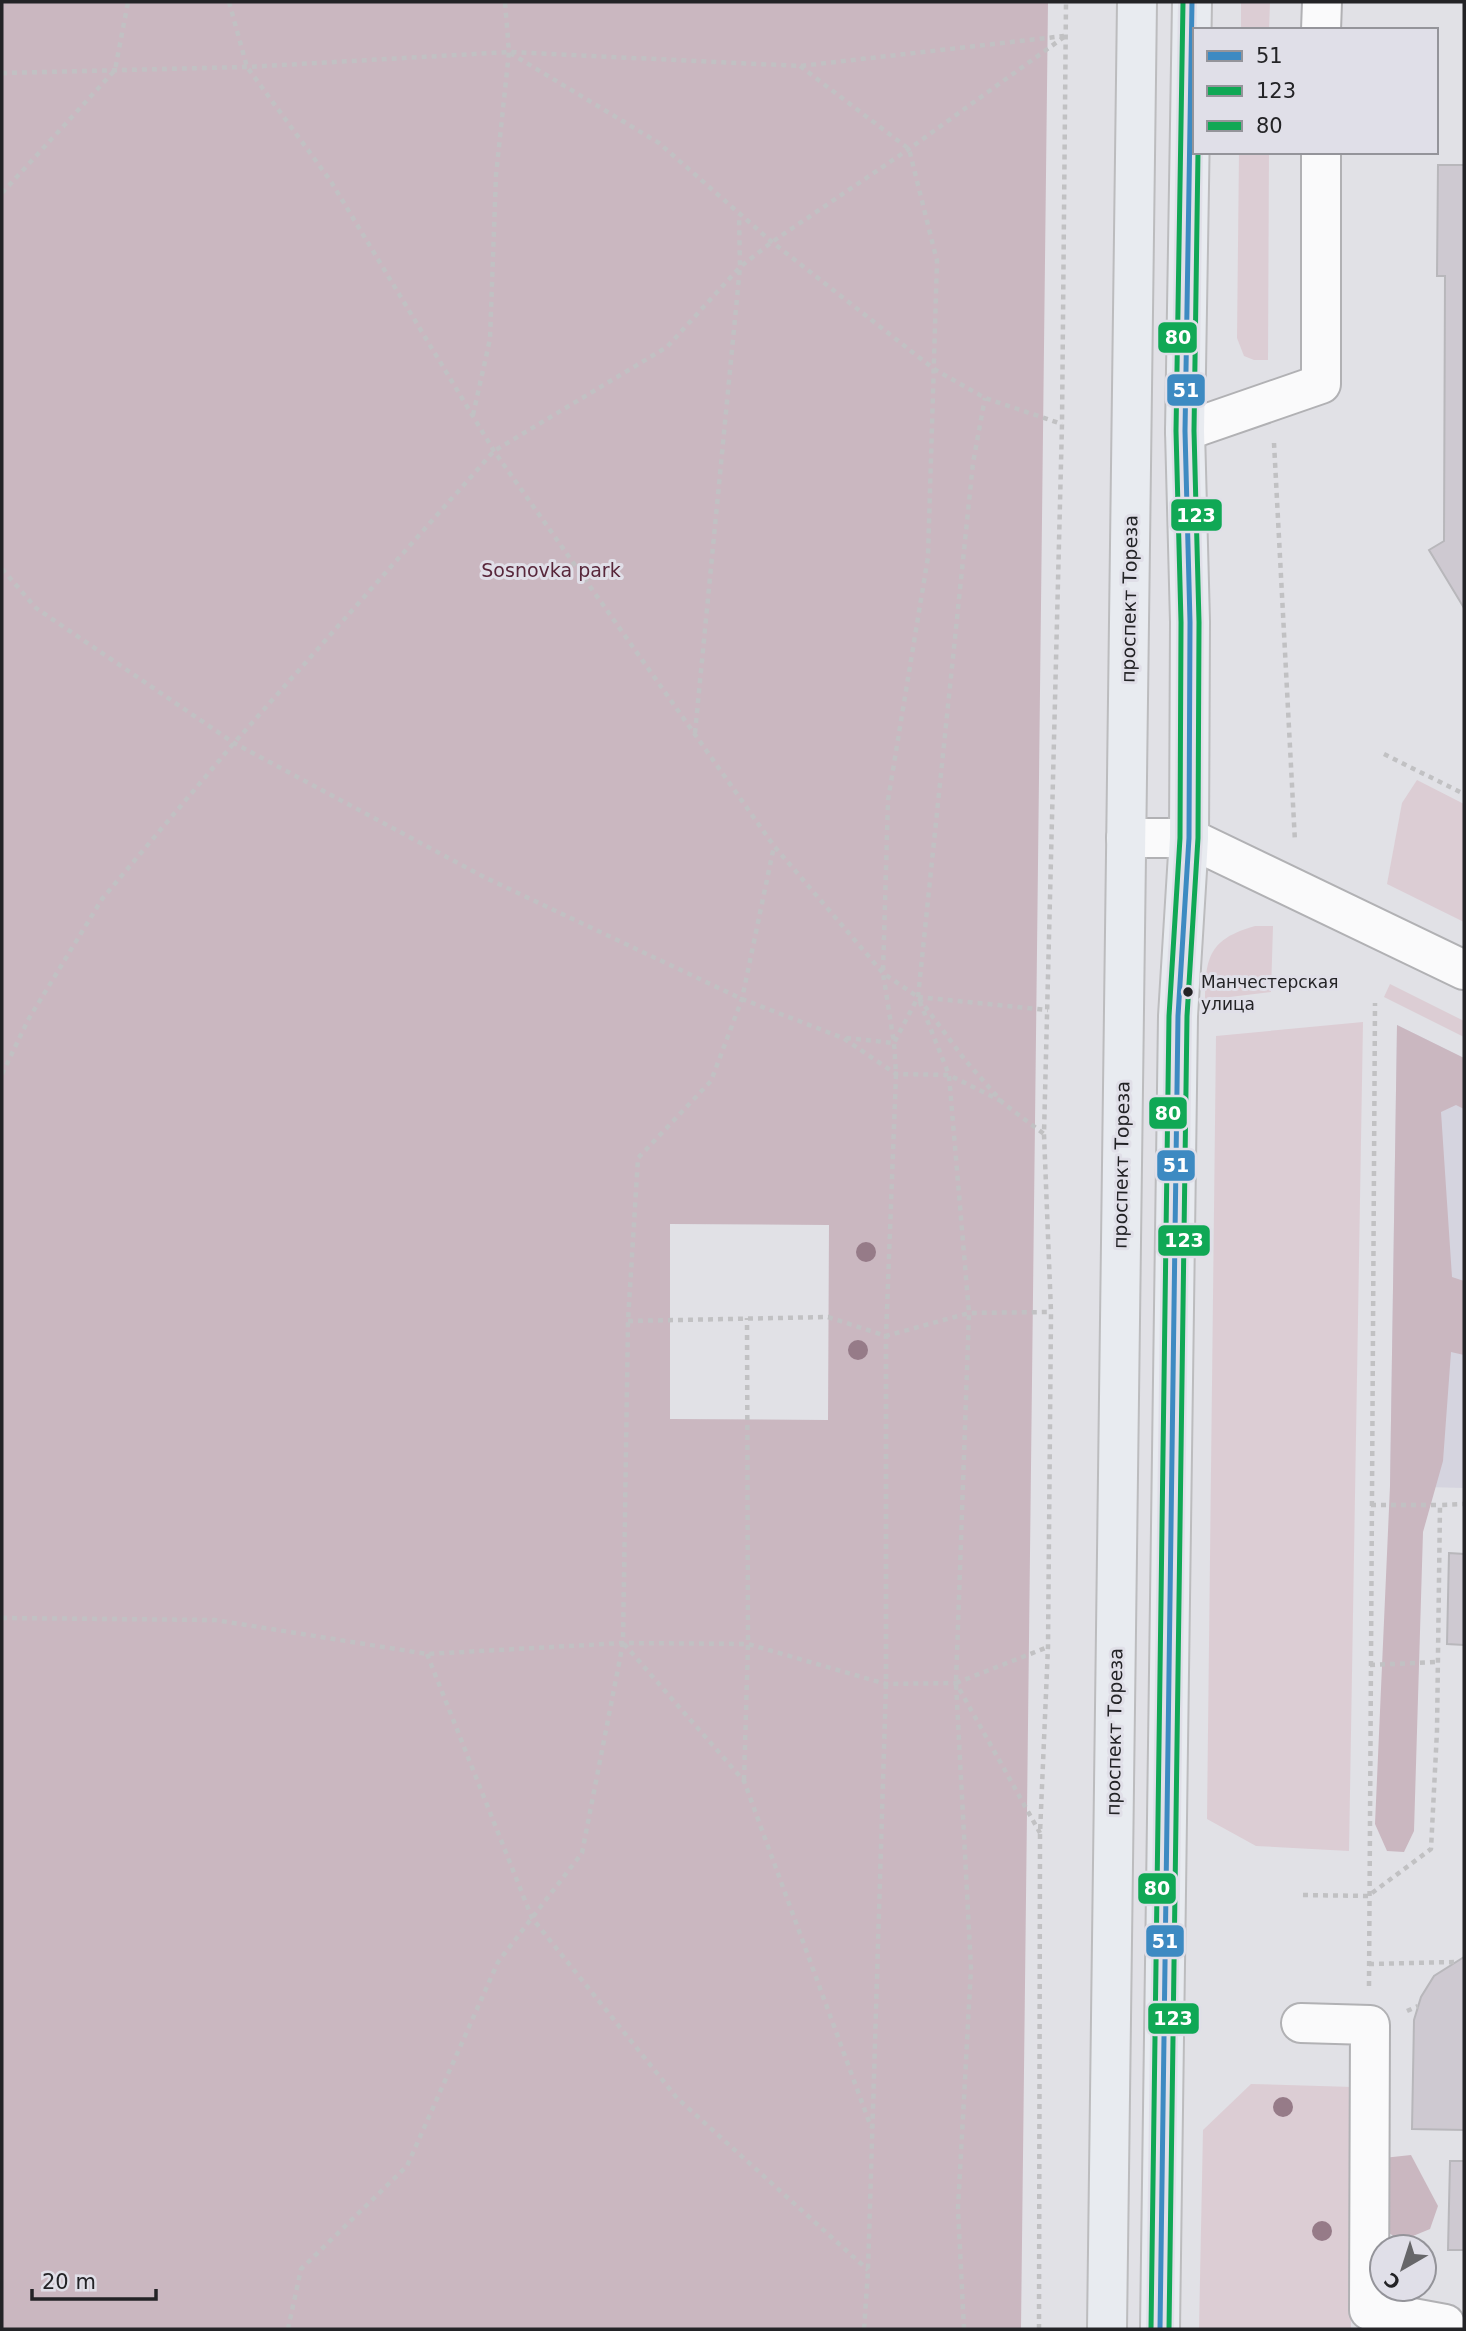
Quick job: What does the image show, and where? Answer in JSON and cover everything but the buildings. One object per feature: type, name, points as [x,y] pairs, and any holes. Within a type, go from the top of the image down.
[{"type":"main road","name":"проспект Тореза","points":[[1107,2329],[1137,2]]},
{"type":"main road","points":[[1160,2329],[1178,1030],[1189,838],[1189,622],[1185,431],[1192,2]]},
{"type":"street","points":[[1321,28],[1322,2]]},
{"type":"street","points":[[1185,431],[1321,384],[1321,154]]},
{"type":"street","points":[[1126,838],[1189,838],[1464,970]]},
{"type":"street","points":[[1301,2023],[1370,2025],[1369,2310],[1445,2324],[1447,2329]]},
{"type":"path","points":[[2,193],[115,70],[128,2]]},
{"type":"path","points":[[229,2],[247,67],[330,180],[494,451],[774,846],[883,973],[919,997],[965,1060],[1003,1102],[1044,1134]]},
{"type":"path","points":[[472,415],[490,339],[496,175],[509,52],[505,2]]},
{"type":"path","points":[[1039,2329],[1040,1833],[1048,1647],[1051,1312],[1044,1134],[1062,424],[1066,2]]},
{"type":"path","points":[[2,72],[247,67],[509,52],[800,66],[1065,36]]},
{"type":"path","points":[[2,1074],[28,1020],[102,899],[234,743],[494,451],[667,347],[740,267],[1065,36]]},
{"type":"path","points":[[509,52],[659,143],[772,242],[934,369],[985,398],[1062,424]]},
{"type":"path","points":[[800,66],[909,149],[937,261],[928,556],[888,800],[883,973],[896,1074],[886,1336],[886,1684],[864,2329]]},
{"type":"path","points":[[695,733],[740,267],[739,214]]},
{"type":"path","points":[[894,1043],[919,997],[973,463],[985,398]]},
{"type":"path","points":[[1279,399],[1274,442],[1295,842]]},
{"type":"path","points":[[2,569],[36,608],[234,743],[484,877],[742,999],[843,1038],[896,1074],[949,1075],[1003,1102]]},
{"type":"path","points":[[1384,754],[1464,794]]},
{"type":"path","points":[[288,2329],[301,2269],[407,2166],[498,1962],[582,1853],[623,1643],[628,1321],[638,1158],[711,1081],[742,999],[774,846]]},
{"type":"path","points":[[919,997],[1048,1010]]},
{"type":"path","points":[[919,997],[949,1075],[969,1313],[956,1683],[971,1968],[958,2209],[964,2329]]},
{"type":"path","points":[[1370,2025],[1368,1896],[1375,1003]]},
{"type":"path","points":[[843,1038],[894,1043]]},
{"type":"path","points":[[628,1321],[828,1317],[886,1336],[969,1313],[1051,1312]]},
{"type":"path","points":[[744,1781],[748,1644],[747,1318]]},
{"type":"path","points":[[1371,1504],[1464,1504]]},
{"type":"path","points":[[1303,1895],[1368,1896],[1431,1849],[1437,1731],[1440,1505]]},
{"type":"path","points":[[2,1618],[215,1620],[427,1654],[623,1643],[748,1644],[886,1684],[956,1683],[1048,1647]]},
{"type":"path","points":[[623,1643],[744,1781],[872,2131]]},
{"type":"path","points":[[427,1654],[532,1918],[677,2098],[868,2271]]},
{"type":"path","points":[[1370,1664],[1437,1662]]},
{"type":"path","points":[[956,1683],[1040,1833]]},
{"type":"path","points":[[1369,1964],[1455,1962]]},
{"type":"shaded area","points":[[1241,2],[1270,2],[1269,28],[1241,28]]},
{"type":"shaded area","points":[[1239,154],[1269,154],[1268,360],[1254,360],[1244,356],[1237,338]]},
{"type":"shaded area","points":[[1417,780],[1464,804],[1464,922],[1387,884],[1402,803]]},
{"type":"shaded area","points":[[1255,926],[1273,926],[1271,992],[1205,1000],[1206,972],[1213,951],[1228,937]]},
{"type":"shaded area","points":[[1390,984],[1464,1021],[1464,1037],[1384,997]]},
{"type":"shaded area","points":[[1363,1022],[1349,1851],[1256,1846],[1207,1819],[1216,1036]]},
{"type":"shaded area","points":[[1397,1025],[1464,1058],[1464,1488],[1390,1486]]},
{"type":"shaded area","points":[[1251,2084],[1353,2087],[1351,2329],[1199,2329],[1203,2130]]},
{"type":"green space","name":"Sosnovka park","points":[[2,2],[1048,2],[1021,2329],[2,2329]],"holes":[[[670,1224],[829,1225],[828,1420],[670,1419]]]},
{"type":"green space","points":[[1397,1025],[1464,1058],[1464,1109],[1456,1105],[1441,1112],[1452,1277],[1464,1281],[1464,1355],[1451,1352],[1443,1461],[1423,1532],[1414,1831],[1404,1852],[1387,1851],[1375,1824],[1390,1486]]},
{"type":"green space","points":[[1411,2155],[1438,2206],[1430,2229],[1420,2233],[1389,2233],[1374,2223],[1374,2159]]},
{"type":"transit line","name":"80","points":[[1151,2329],[1169,1016],[1180,838],[1181,622],[1176,431],[1183,2]]},
{"type":"transit line","name":"51","points":[[1160,2329],[1178,1016],[1189,838],[1190,622],[1185,431],[1192,2]]},
{"type":"transit line","name":"123","points":[[1169,2329],[1187,1016],[1198,838],[1199,622],[1194,431],[1198,154]]},
{"type":"place","name":"Манчестерская улица","points":[[1188,992]]}]
